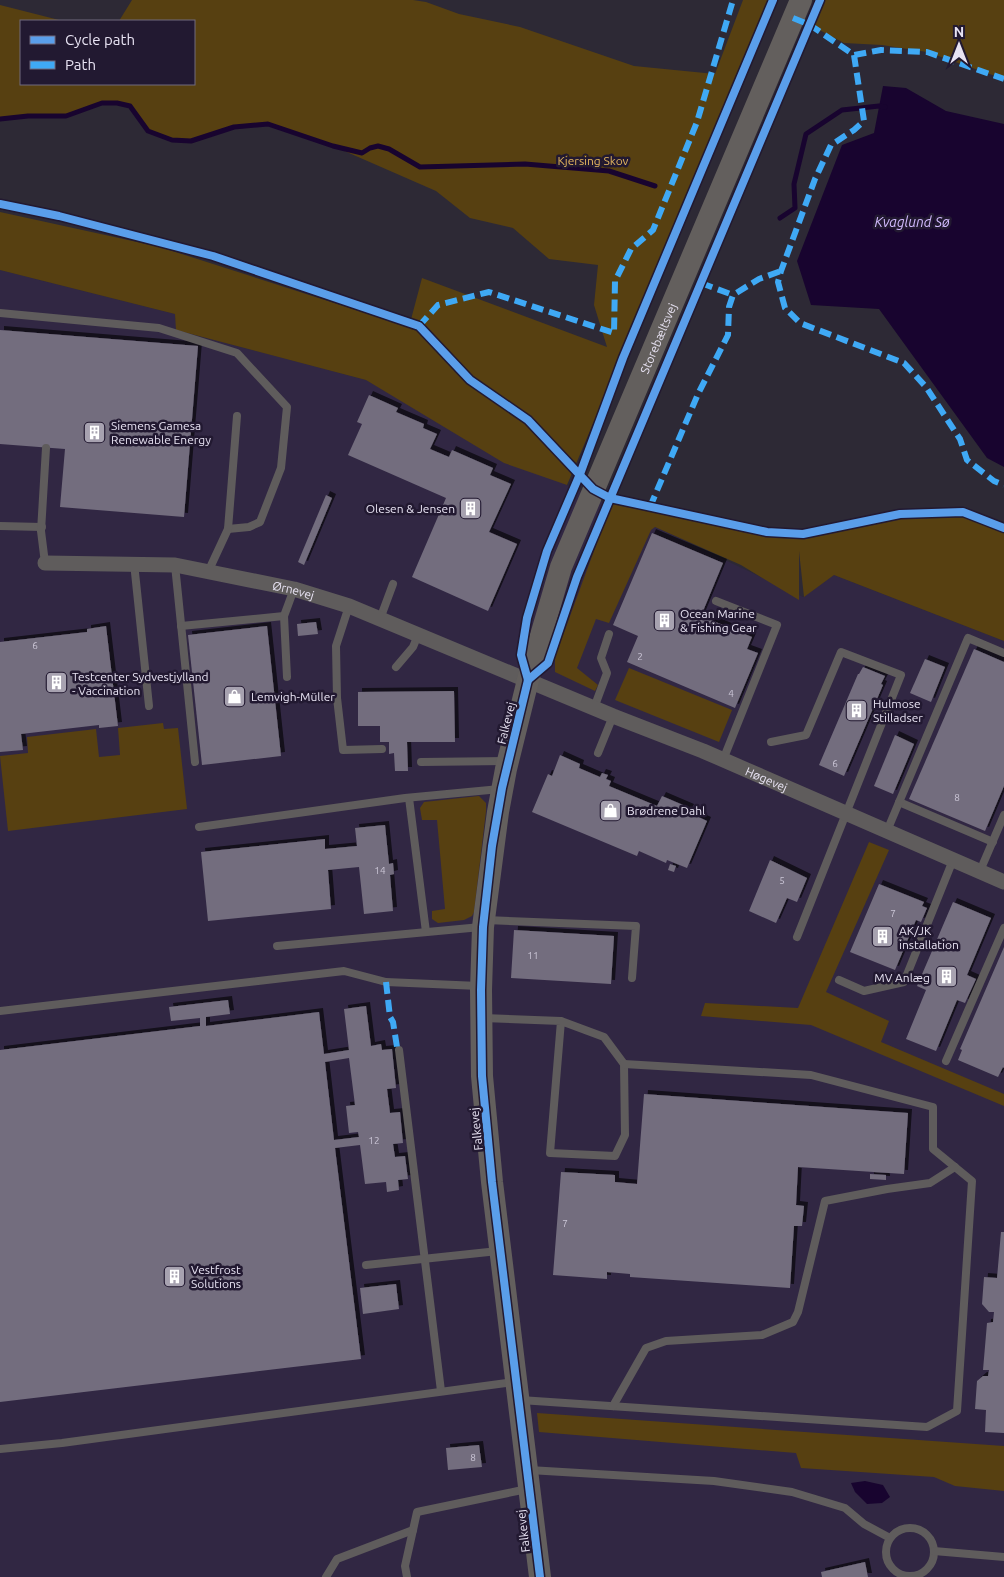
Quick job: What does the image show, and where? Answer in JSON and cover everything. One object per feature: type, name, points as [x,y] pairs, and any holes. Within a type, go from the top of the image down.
[{"type":"street","name":"Storebæltsvej","points":[[528,680],[561,567],[800,0]]},
{"type":"street","name":"Ørnevej","points":[[45,563],[174,565],[294,589],[349,606],[528,680]]},
{"type":"street","name":"Høgevej","points":[[528,680],[723,760],[1004,882]]},
{"type":"street","name":"Falkevej","points":[[528,680],[502,788],[492,846],[484,923],[481,1018],[482,1076],[500,1250],[540,1577]]},
{"type":"lane","points":[[0,313],[159,328],[236,354],[286,406],[282,468],[260,522],[249,527],[228,529]]},
{"type":"lane","points":[[208,572],[228,529],[236,416]]},
{"type":"lane","points":[[45,563],[42,527],[46,448]]},
{"type":"lane","points":[[0,526],[42,527]]},
{"type":"lane","points":[[134,564],[148,706]]},
{"type":"lane","points":[[174,565],[196,762]]},
{"type":"lane","points":[[380,619],[393,584]]},
{"type":"lane","points":[[287,677],[284,616],[294,589]]},
{"type":"lane","points":[[716,601],[777,624],[723,760]]},
{"type":"lane","points":[[349,606],[336,646],[337,698],[343,750],[382,749]]},
{"type":"lane","points":[[181,626],[284,616]]},
{"type":"lane","points":[[396,667],[413,647],[418,634]]},
{"type":"lane","points":[[594,708],[607,673],[601,658],[610,634]]},
{"type":"lane","points":[[887,831],[968,638],[1004,653]]},
{"type":"lane","points":[[771,742],[806,735],[840,652],[901,675],[797,937]]},
{"type":"lane","points":[[598,753],[613,716]]},
{"type":"lane","points":[[420,762],[508,761]]},
{"type":"lane","points":[[199,827],[409,798],[502,788]]},
{"type":"lane","points":[[409,798],[426,932]]},
{"type":"lane","points":[[899,802],[993,842]]},
{"type":"lane","points":[[980,871],[1004,814]]},
{"type":"lane","points":[[840,980],[864,991],[904,982],[953,860]]},
{"type":"lane","points":[[277,946],[426,932],[484,923],[636,926],[632,978]]},
{"type":"lane","points":[[946,1061],[1004,928]]},
{"type":"lane","points":[[0,1011],[344,971],[386,982],[481,986]]},
{"type":"lane","points":[[481,1018],[561,1021],[604,1037],[624,1064],[625,1135],[615,1156],[550,1153],[561,1021]]},
{"type":"lane","points":[[400,1050],[441,1392]]},
{"type":"lane","points":[[0,1449],[82,1441],[441,1392],[517,1391],[613,1406],[927,1427],[957,1411],[972,1181],[933,1149],[932,1108],[811,1075],[624,1064]]},
{"type":"lane","points":[[613,1406],[646,1348],[666,1341],[762,1335],[793,1322],[798,1312],[825,1201],[930,1183],[955,1167]]},
{"type":"lane","points":[[366,1266],[500,1250]]},
{"type":"lane","points":[[406,1577],[405,1566],[417,1512],[509,1492],[528,1480],[714,1481],[792,1492],[845,1508],[864,1524],[890,1538]]},
{"type":"lane","points":[[902,1528],[917,1528],[930,1537],[934,1551],[933,1560],[923,1575],[907,1576],[893,1569],[888,1562],[886,1554],[886,1546],[890,1538],[902,1528]]},
{"type":"lane","points":[[326,1577],[337,1560],[413,1530]]},
{"type":"lane","points":[[934,1551],[1004,1557]]},
{"type":"shaded area","points":[[0,270],[175,314],[177,330],[366,380],[567,485],[803,597],[834,575],[1004,641],[1004,1577],[0,1577]]},
{"type":"green space","name":"Kjersing Skov","points":[[132,0],[413,0],[426,2],[459,14],[520,27],[634,66],[715,74],[743,0],[773,0],[567,485],[504,463],[366,380],[176,330],[175,314],[0,270],[0,212],[160,247],[409,327],[422,278],[607,347],[594,305],[598,265],[549,259],[513,228],[470,218],[436,191],[333,146],[268,124],[234,127],[191,141],[172,140],[148,131],[130,106],[117,103],[102,103],[66,116],[28,116],[0,119],[0,5],[59,20],[20,20],[20,85],[195,85],[195,20],[120,20]]},
{"type":"green space","points":[[820,0],[1004,0],[1004,79],[927,52],[882,45],[844,43],[810,25]]},
{"type":"green space","points":[[613,499],[768,534],[803,534],[900,514],[963,512],[1004,528],[1004,641],[834,575],[804,597],[799,551],[799,600],[741,565],[655,527],[651,530],[609,623],[596,619],[577,668],[598,685],[595,691],[555,672],[555,657]]},
{"type":"green space","points":[[629,668],[732,710],[719,742],[615,700]]},
{"type":"green space","points":[[163,723],[164,729],[178,728],[187,809],[8,831],[0,756],[28,753],[27,737],[96,729],[99,757],[120,755],[118,728]]},
{"type":"green space","points":[[479,796],[486,803],[486,811],[474,912],[472,916],[464,920],[438,923],[432,919],[432,911],[445,909],[437,820],[422,820],[420,808],[424,802]]},
{"type":"green space","points":[[869,842],[889,850],[826,992],[889,1021],[881,1042],[1004,1094],[1004,1106],[811,1025],[701,1016],[705,1003],[798,1008]]},
{"type":"green space","points":[[537,1413],[1004,1446],[1004,1491],[955,1486],[934,1477],[801,1468],[796,1453],[539,1432]]},
{"type":"water","name":"Kvaglund Sø","points":[[883,86],[906,88],[946,111],[1004,124],[1004,467],[987,458],[879,309],[811,305],[797,261],[842,145],[874,133]]},
{"type":"water","points":[[865,1481],[883,1485],[890,1497],[882,1503],[867,1504],[855,1492],[851,1483]]},
{"type":"building","name":"Siemens Gamesa Renewable Energy","points":[[0,330],[198,346],[184,517],[60,507],[65,449],[0,444]]},
{"type":"building","name":"Olesen & Jensen","points":[[369,395],[398,408],[396,412],[424,424],[423,428],[437,434],[430,449],[449,457],[452,450],[493,468],[490,475],[511,484],[489,532],[517,544],[488,611],[412,577],[446,498],[348,455],[362,424],[357,422]]},
{"type":"building","points":[[326,495],[332,498],[304,565],[298,562]]},
{"type":"building","name":"Ocean Marine & Fishing Gear","points":[[652,533],[723,563],[701,616],[752,637],[747,649],[758,653],[735,708],[627,662],[638,636],[613,625]]},
{"type":"building","points":[[316,622],[318,634],[298,636],[297,624]]},
{"type":"building","name":"Testcenter Sydvestjylland - Vaccination","points":[[106,626],[118,726],[99,728],[99,725],[21,734],[23,750],[0,752],[0,642],[87,632],[87,629]]},
{"type":"building","name":"Lemvigh-Müller","points":[[267,626],[281,756],[202,765],[188,635]]},
{"type":"building","points":[[974,649],[1004,662],[1004,786],[985,831],[909,799]]},
{"type":"building","points":[[925,659],[945,667],[931,702],[910,693]]},
{"type":"building","name":"Hulmose Stilladser","points":[[863,667],[885,676],[881,684],[883,685],[844,776],[819,765],[858,674]]},
{"type":"building","points":[[454,691],[455,742],[407,742],[408,771],[395,771],[394,753],[389,754],[389,742],[380,742],[380,726],[358,726],[358,692]]},
{"type":"building","points":[[895,735],[914,744],[893,794],[874,786]]},
{"type":"building","name":"Brødrene Dahl","points":[[560,755],[580,764],[579,768],[600,777],[602,773],[608,775],[606,779],[611,781],[609,786],[657,806],[662,796],[690,808],[688,812],[707,821],[687,868],[667,860],[666,863],[639,851],[637,856],[532,812],[548,774],[552,776]]},
{"type":"building","points":[[385,825],[389,864],[393,863],[394,874],[390,875],[393,911],[364,914],[359,867],[328,870],[331,909],[208,921],[201,852],[325,839],[325,849],[357,846],[355,828]]},
{"type":"building","points":[[770,860],[807,878],[797,902],[787,898],[776,923],[749,911]]},
{"type":"building","points":[[670,864],[676,866],[674,872],[668,870]]},
{"type":"building","name":"AK/JK installation","points":[[879,884],[924,902],[922,906],[927,908],[921,922],[916,920],[895,970],[850,952]]},
{"type":"building","name":"MV Anlæg","points":[[953,902],[991,918],[967,975],[976,979],[965,1003],[957,1000],[936,1051],[906,1039],[926,990],[917,986]]},
{"type":"building","points":[[514,930],[614,936],[611,984],[511,978]]},
{"type":"building","points":[[1004,947],[1004,1068],[998,1077],[958,1060],[962,1050],[960,1049]]},
{"type":"building","name":"Vestfrost Solutions","points":[[228,1000],[230,1014],[206,1017],[206,1026],[319,1012],[324,1054],[349,1050],[344,1009],[366,1006],[371,1046],[381,1044],[382,1050],[392,1049],[396,1088],[387,1089],[390,1113],[400,1112],[403,1143],[393,1144],[395,1157],[405,1156],[408,1179],[398,1180],[399,1190],[387,1192],[386,1182],[365,1184],[360,1145],[335,1148],[361,1359],[0,1402],[0,1050],[200,1026],[200,1018],[171,1021],[169,1007]],"holes":[[[349,1058],[355,1105],[346,1106],[349,1133],[358,1132],[359,1137],[334,1140],[325,1062]]]},
{"type":"building","points":[[644,1094],[908,1113],[904,1174],[798,1167],[796,1205],[804,1206],[802,1226],[794,1226],[790,1288],[630,1277],[630,1274],[607,1272],[607,1279],[553,1275],[561,1172],[615,1175],[615,1182],[637,1184]]},
{"type":"building","points":[[870,1174],[886,1175],[886,1180],[870,1179]]},
{"type":"building","points":[[1001,1232],[1004,1232],[1004,1433],[985,1432],[986,1410],[975,1409],[977,1381],[983,1376],[988,1376],[989,1370],[983,1370],[987,1323],[993,1322],[994,1312],[989,1312],[982,1304],[984,1277],[997,1278]]},
{"type":"building","points":[[396,1284],[399,1309],[363,1314],[360,1288]]},
{"type":"building","points":[[479,1445],[482,1467],[448,1470],[446,1448]]},
{"type":"building","points":[[865,1562],[868,1577],[822,1577],[821,1572]]},
{"type":"waterway","points":[[0,119],[28,116],[66,116],[102,103],[117,103],[130,106],[148,131],[172,140],[191,141],[234,127],[268,124],[333,146],[362,153],[378,146],[389,149],[420,167],[525,164],[609,171],[655,186]]},
{"type":"waterway","points":[[780,218],[795,208],[794,184],[806,134],[842,110],[885,107]]},
{"type":"marked path","points":[[419,326],[438,305],[489,292],[614,333],[615,281],[631,249],[653,230],[697,122],[733,0]]},
{"type":"marked path","points":[[793,18],[810,25],[854,55],[881,50],[927,52],[1004,79]]},
{"type":"marked path","points":[[854,55],[864,121],[831,145],[815,179],[778,282],[785,308],[800,323],[904,363],[926,387],[960,439],[967,460],[994,481],[1004,485]]},
{"type":"marked path","points":[[650,507],[698,394],[728,335],[729,307],[733,295],[759,279],[781,271]]},
{"type":"marked path","points":[[701,283],[733,295]]},
{"type":"marked path","points":[[386,982],[390,1017],[393,1022],[399,1050]]},
{"type":"cycle path","points":[[540,1577],[492,1182],[482,1076],[481,990],[483,927],[492,846],[502,788],[528,680],[521,655],[527,618],[547,551],[580,474],[623,358],[773,0]]},
{"type":"cycle path","points":[[528,680],[548,663],[577,577],[820,0]]},
{"type":"cycle path","points":[[0,204],[59,216],[213,256],[419,326],[470,380],[528,420],[593,489],[610,498],[767,532],[803,534],[900,514],[963,512],[1004,528]]},
{"type":"place","name":"Siemens Gamesa Renewable Energy","points":[[95,432]]},
{"type":"place","name":"Olesen & Jensen","points":[[471,508]]},
{"type":"place","name":"Ocean Marine & Fishing Gear","points":[[664,620]]},
{"type":"place","name":"Testcenter Sydvestjylland - Vaccination","points":[[56,683]]},
{"type":"place","name":"Lemvigh-Müller","points":[[235,696]]},
{"type":"place","name":"Hulmose Stilladser","points":[[857,710]]},
{"type":"place","name":"Brødrene Dahl","points":[[611,810]]},
{"type":"place","name":"AK/JK installation","points":[[883,937]]},
{"type":"place","name":"MV Anlæg","points":[[946,977]]},
{"type":"place","name":"Vestfrost Solutions","points":[[175,1276]]}]
